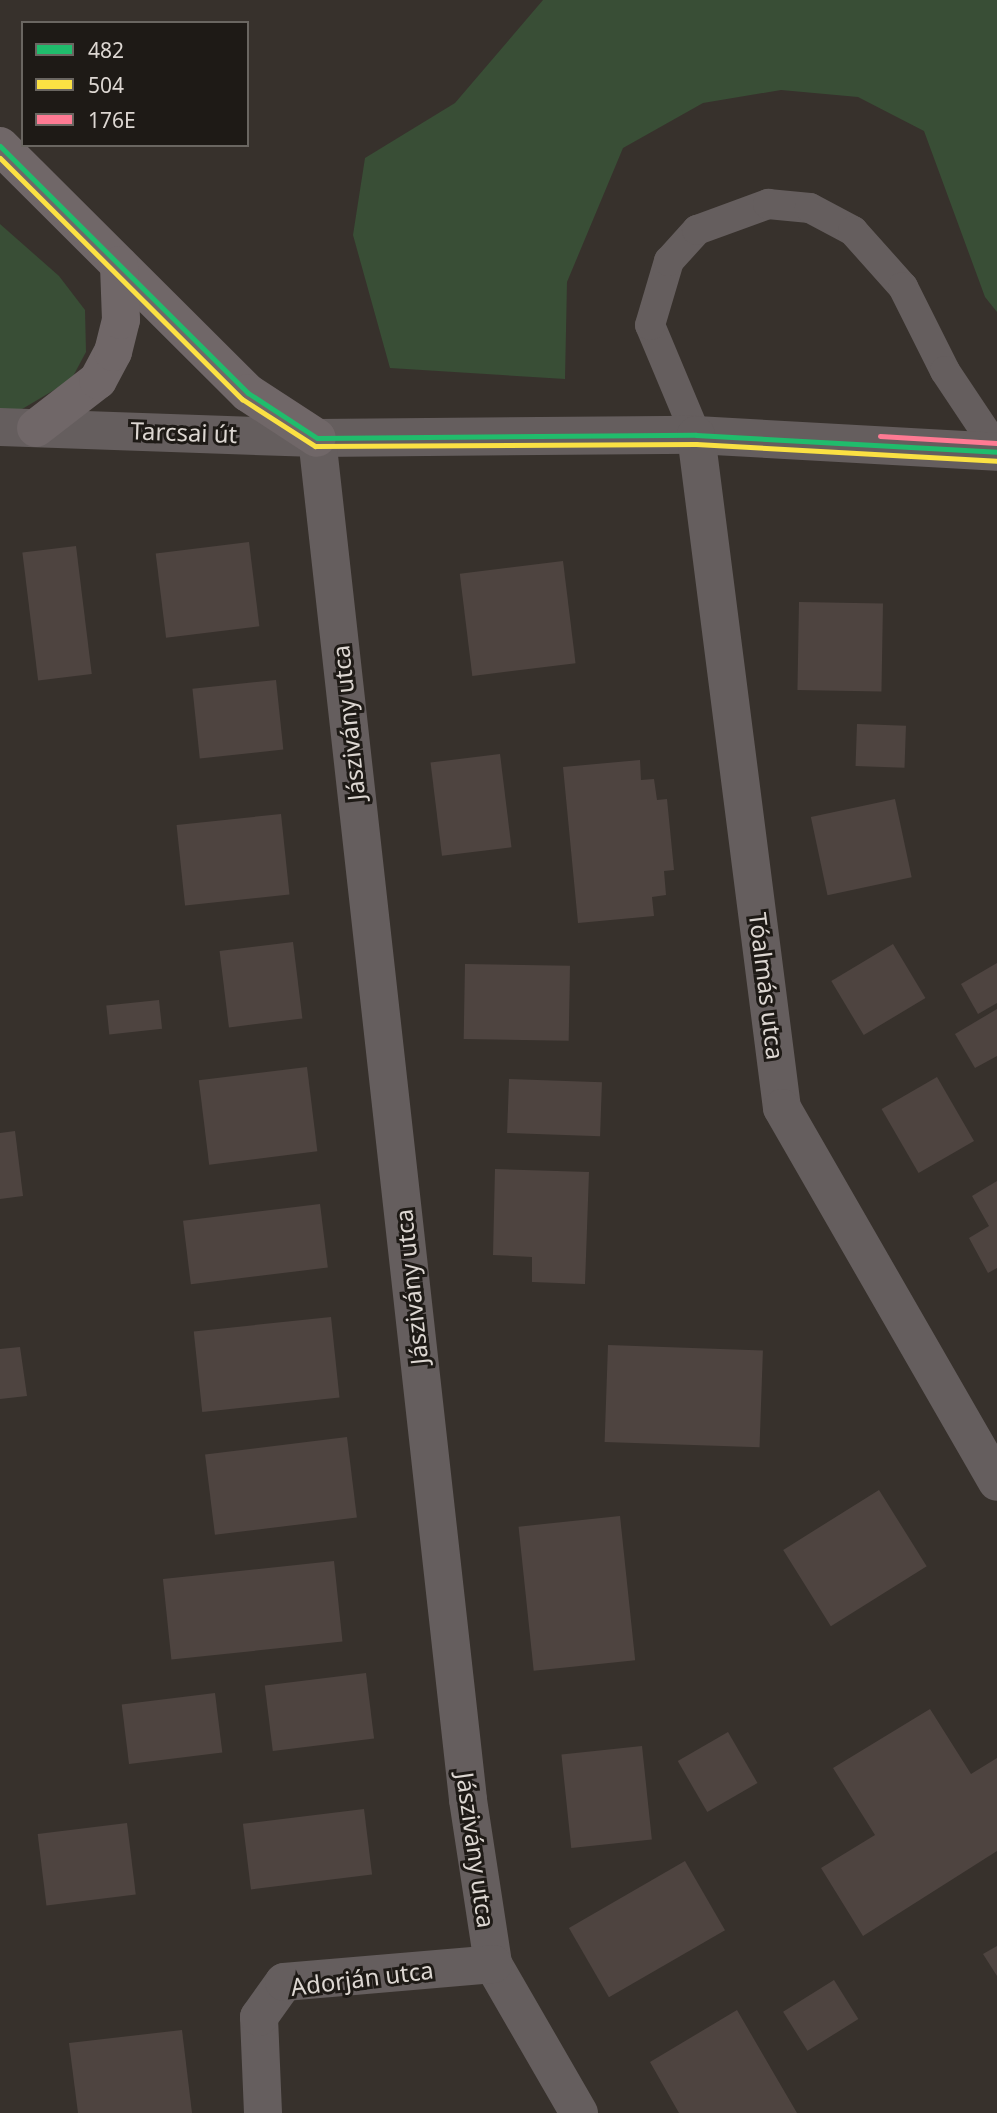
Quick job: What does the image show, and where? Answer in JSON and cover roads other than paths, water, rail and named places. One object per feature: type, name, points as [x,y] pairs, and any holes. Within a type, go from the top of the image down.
[{"type":"main road","points":[[0,146],[248,393],[317,438]]},
{"type":"main road","points":[[18,428],[98,380],[113,352],[121,320],[119,265]]},
{"type":"street","name":"Tarcsai út","points":[[18,428],[317,438],[696,435],[997,450]]},
{"type":"street","name":"Tóalmás utca","points":[[696,435],[782,1108],[997,1482]]},
{"type":"street","name":"Jászivány utca","points":[[317,438],[468,1800],[493,1964],[579,2113]]},
{"type":"street","name":"Adorján utca","points":[[263,2113],[259,2017],[284,1982],[493,1964]]},
{"type":"lane","points":[[696,435],[650,325],[669,261],[697,230],[768,205],[810,208],[853,231],[903,287],[945,370],[997,450]]}]
